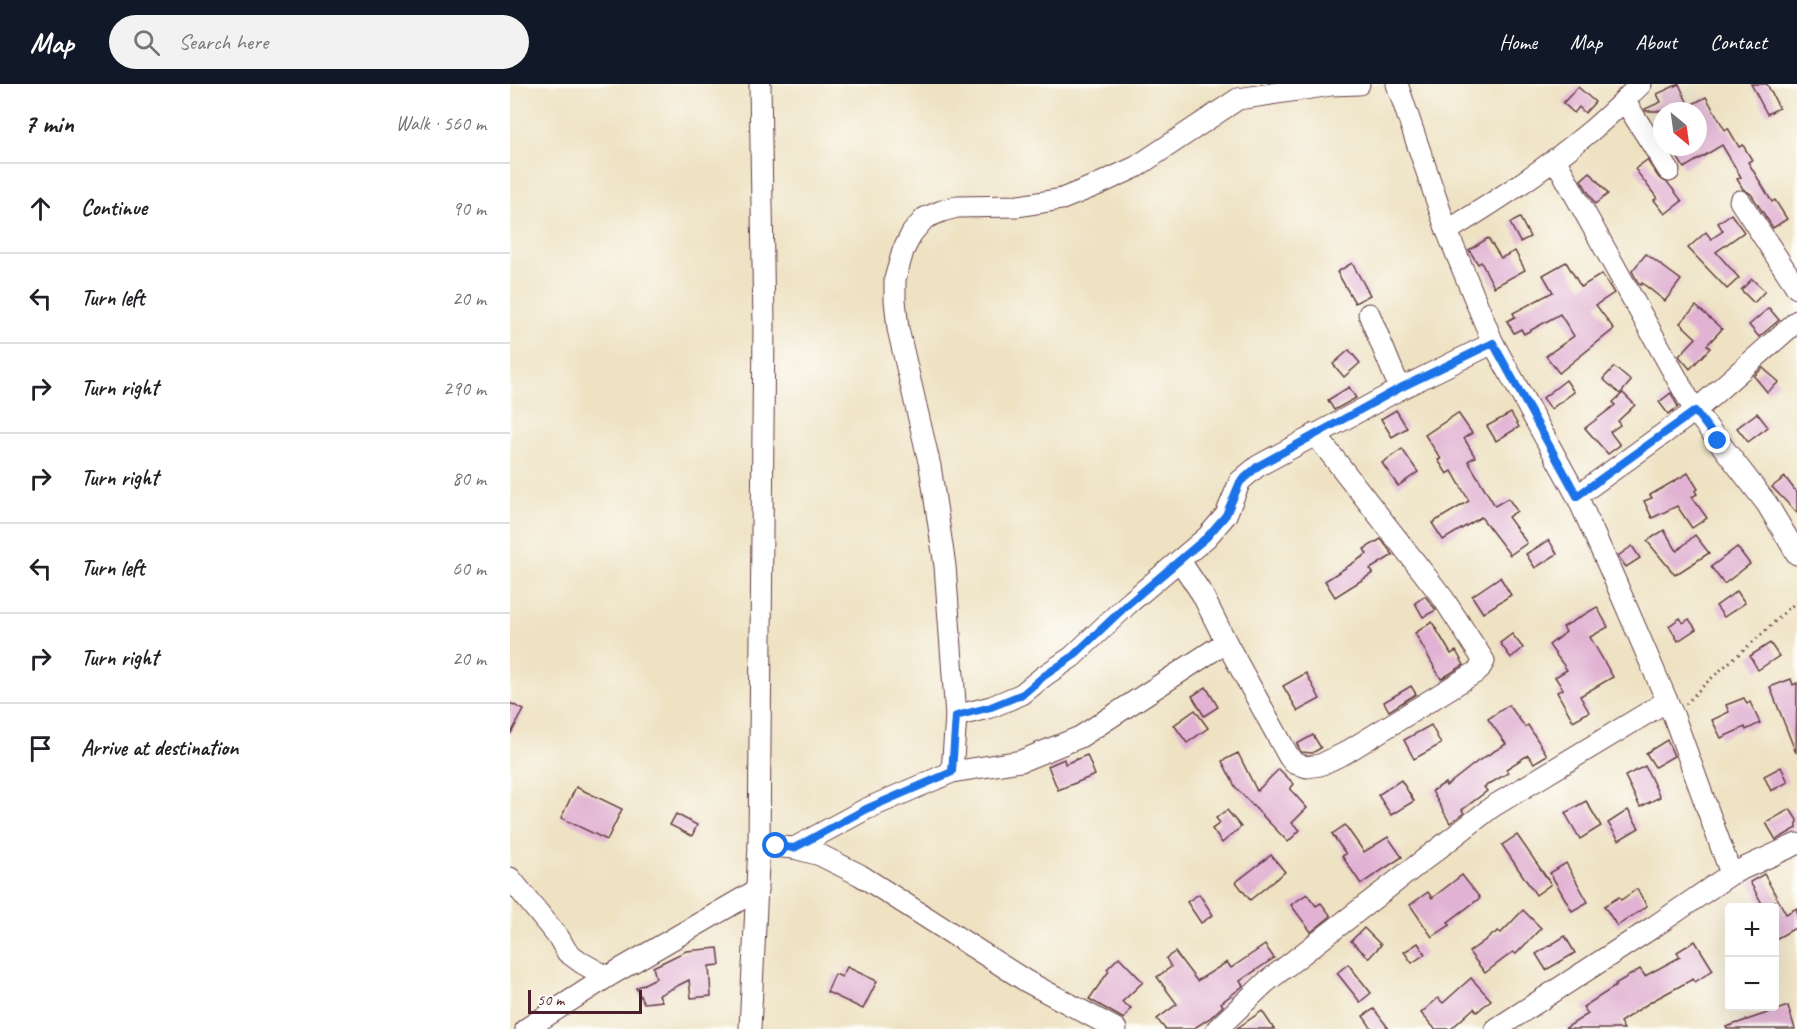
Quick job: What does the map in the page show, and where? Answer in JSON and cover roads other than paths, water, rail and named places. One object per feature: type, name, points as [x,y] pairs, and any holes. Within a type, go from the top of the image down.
[{"type":"street","points":[[750,1029],[759,845],[764,324],[760,84]]},
{"type":"street","points":[[952,772],[956,716],[945,567],[930,466],[898,329],[895,300],[895,279],[903,251],[912,233],[925,218],[942,211],[967,207],[1018,206],[1062,199],[1099,184],[1136,167],[1238,99],[1331,85],[1359,84]]},
{"type":"street","points":[[1397,84],[1447,231],[1493,343],[1577,496],[1670,709],[1731,874]]},
{"type":"street","points":[[1447,231],[1497,201],[1588,134],[1641,84]]},
{"type":"street","points":[[1624,100],[1669,171]]},
{"type":"street","points":[[1555,159],[1695,411],[1767,504],[1797,554]]},
{"type":"street","points":[[1740,201],[1797,288]]},
{"type":"street","points":[[1368,314],[1400,388]]},
{"type":"street","points":[[1577,496],[1695,411],[1797,321]]},
{"type":"street","points":[[956,716],[991,707],[1023,694],[1072,657],[1128,604],[1221,524],[1240,482],[1258,466],[1400,388],[1493,343]]},
{"type":"street","points":[[1180,561],[1202,594],[1226,642],[1294,763],[1306,767],[1320,765],[1345,753],[1478,671],[1484,661],[1443,598],[1315,434]]},
{"type":"street","points":[[794,848],[866,809],[952,772],[1021,761],[1080,737],[1226,642]]},
{"type":"street","points":[[1217,1029],[1265,983],[1492,807],[1670,709]]},
{"type":"street","points":[[1496,1029],[1731,874],[1797,843]]},
{"type":"street","points":[[759,845],[794,848],[820,855],[860,875],[1026,981],[1116,1029]]},
{"type":"street","points":[[510,878],[560,938],[567,952],[608,977]]},
{"type":"street","points":[[535,1027],[608,977],[757,890]]}]
